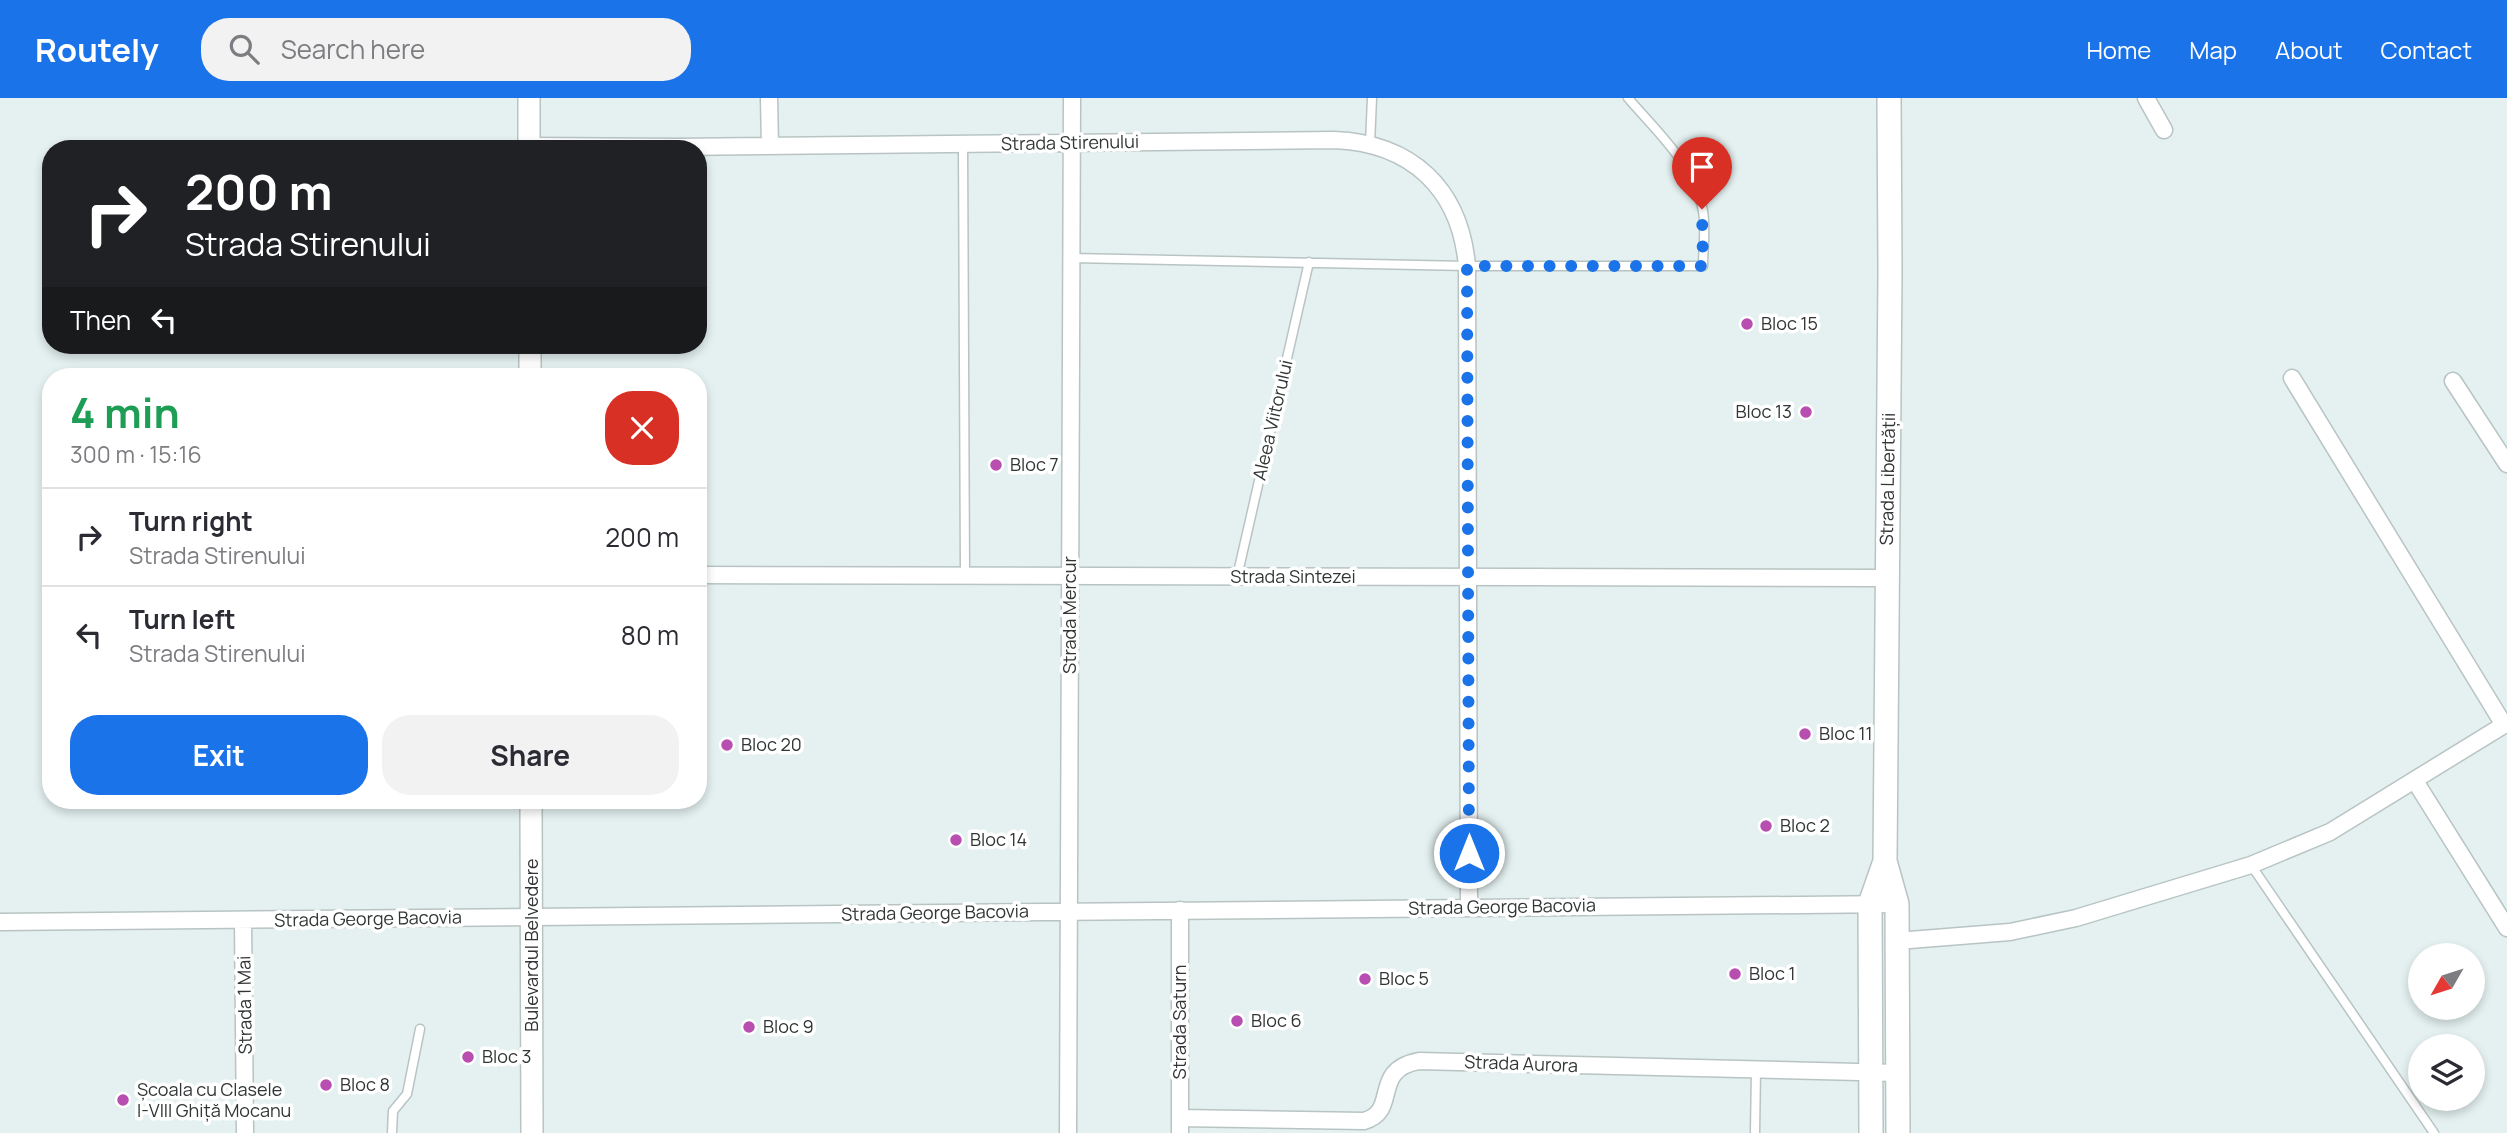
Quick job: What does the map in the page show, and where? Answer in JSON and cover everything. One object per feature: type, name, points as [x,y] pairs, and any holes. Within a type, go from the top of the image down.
[{"type":"main road","name":"Strada Libertății","points":[[1889,98],[1885,861],[1897,904],[1898,1133]]},
{"type":"main road","name":"Strada Libertății","points":[[1871,1133],[1870,904],[1885,861]]},
{"type":"street","points":[[529,98],[529,140]]},
{"type":"street","points":[[769,98],[769,146]]},
{"type":"street","name":"Strada Mercur","points":[[1069,1133],[1072,98]]},
{"type":"street","points":[[2146,98],[2164,130]]},
{"type":"street","name":"Strada Stirenului","points":[[707,146],[1334,139],[1370,144],[1403,156],[1425,172],[1440,189],[1461,230],[1467,266],[1469,908]]},
{"type":"street","points":[[1897,942],[2010,932],[2076,918],[2251,865],[2330,832],[2505,724],[2292,378]]},
{"type":"street","points":[[2453,381],[2507,464]]},
{"type":"street","name":"Strada Sintezei","points":[[707,575],[1887,578]]},
{"type":"street","points":[[2415,781],[2507,928]]},
{"type":"street","name":"Bulevardul Belvedere","points":[[531,809],[532,1133]]},
{"type":"street","name":"Strada George Bacovia","points":[[0,922],[1897,904]]},
{"type":"street","name":"Strada Saturn","points":[[1180,911],[1180,1126]]},
{"type":"street","name":"Strada 1 Mai","points":[[243,920],[245,1133]]},
{"type":"street","name":"Strada Aurora","points":[[1180,1126],[1364,1121],[1380,1113],[1392,1075],[1408,1063],[1419,1061],[1898,1073]]},
{"type":"lane","points":[[1370,144],[1372,98]]},
{"type":"lane","points":[[1071,258],[1467,266],[1703,266],[1704,223],[1694,183],[1679,158],[1628,98]]},
{"type":"lane","points":[[963,144],[965,576]]},
{"type":"lane","name":"Aleea Viitorului","points":[[1237,577],[1309,262]]},
{"type":"lane","points":[[2251,865],[2434,1133]]},
{"type":"lane","points":[[392,1133],[393,1111],[407,1094],[420,1028]]},
{"type":"lane","points":[[1755,1133],[1756,1070]]},
{"type":"place","name":"Bloc 15","points":[[1747,324]]},
{"type":"place","name":"Bloc 13","points":[[1806,412]]},
{"type":"place","name":"Bloc 7","points":[[996,465]]},
{"type":"place","name":"Bloc 11","points":[[1805,734]]},
{"type":"place","name":"Bloc 20","points":[[727,745]]},
{"type":"place","name":"Bloc 2","points":[[1766,826]]},
{"type":"place","name":"Bloc 14","points":[[956,840]]},
{"type":"place","name":"Bloc 1","points":[[1735,974]]},
{"type":"place","name":"Bloc 5","points":[[1365,979]]},
{"type":"place","name":"Bloc 6","points":[[1237,1021]]},
{"type":"place","name":"Bloc 9","points":[[749,1027]]},
{"type":"place","name":"Bloc 3","points":[[468,1057]]},
{"type":"place","name":"Bloc 8","points":[[326,1085]]},
{"type":"place","name":"Școala cu Clasele I-VIII Ghiță Mocanu","points":[[123,1100]]},
{"type":"route","points":[[1469,853],[1467,266],[1703,266],[1702,209]]}]
